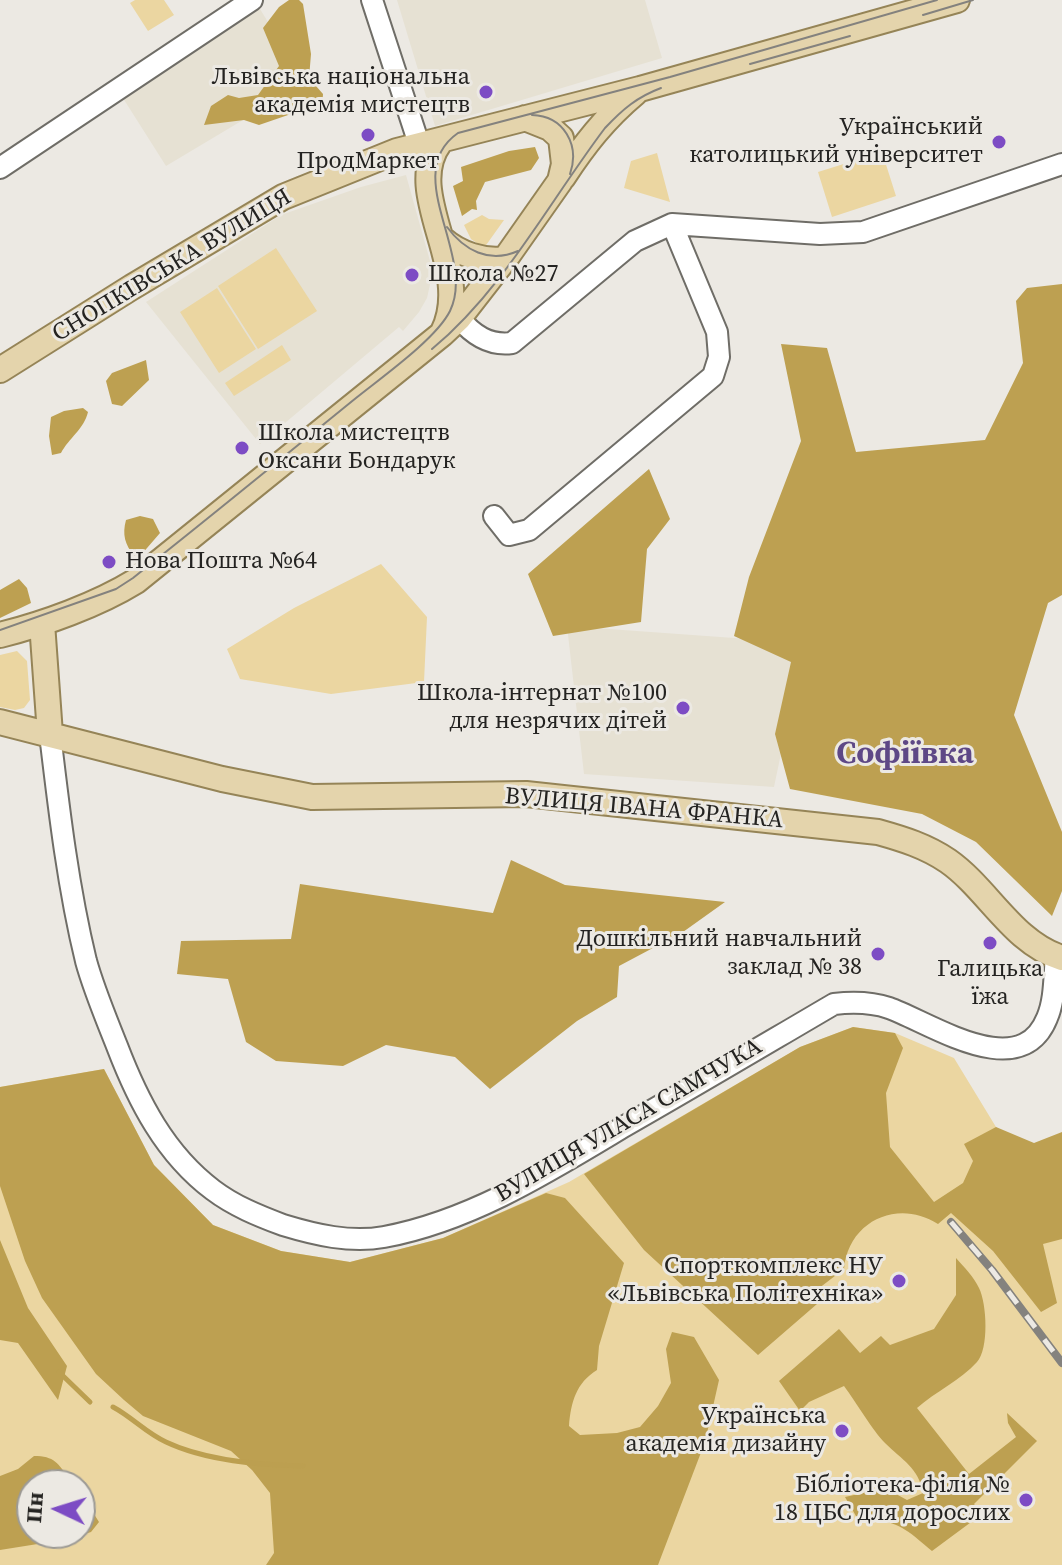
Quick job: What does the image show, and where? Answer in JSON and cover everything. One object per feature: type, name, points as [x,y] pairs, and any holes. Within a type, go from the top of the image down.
[{"type":"main road","points":[[450,326],[451,283],[427,189],[432,152],[429,143],[640,89],[947,1]]},
{"type":"main road","points":[[0,635],[42,623],[117,593],[136,581],[450,326],[505,259],[583,145],[609,115],[640,89]]},
{"type":"main road","points":[[525,118],[550,128],[561,138],[564,164],[560,181]]},
{"type":"main road","name":"СНОПКІВСЬКА ВУЛИЦЯ","points":[[0,370],[283,197],[429,143]]},
{"type":"main road","points":[[442,239],[462,253],[505,259]]},
{"type":"main road","name":"ВУЛИЦЯ УЛАСА САМЧУКА","points":[[42,623],[50,734]]},
{"type":"main road","name":"ВУЛИЦЯ ІВАНА ФРАНКА","points":[[0,722],[222,779],[312,797],[526,794],[878,832],[910,841],[948,861],[1018,930],[1038,947],[1059,957]]},
{"type":"street","points":[[0,168],[252,0]]},
{"type":"street","points":[[372,0],[429,143]]},
{"type":"street","points":[[450,326],[469,330],[488,342],[512,343],[635,241],[672,224],[820,234],[863,232],[1062,164]]},
{"type":"street","points":[[494,516],[509,535],[529,530],[713,376],[719,357],[717,332],[672,224]]},
{"type":"street","name":"ВУЛИЦЯ УЛАСА САМЧУКА","points":[[50,734],[74,903],[87,964],[126,1069],[160,1134],[186,1166],[214,1191],[237,1205],[301,1230],[340,1238],[384,1237],[463,1212],[533,1180],[834,1004],[854,1002],[886,1007],[974,1045],[999,1049],[1022,1045],[1037,1036],[1048,1017],[1059,957]]},
{"type":"shaded area","points":[[135,0],[164,0],[174,15],[148,31],[130,3]]},
{"type":"shaded area","points":[[289,0],[299,0],[303,4],[311,54],[309,78],[323,94],[322,109],[291,114],[259,125],[244,120],[204,125],[211,106],[228,95],[239,98],[258,95],[279,66],[263,28],[279,7]]},
{"type":"shaded area","name":"Львівська національна академія мистецтв","points":[[397,0],[645,0],[662,58],[435,126]]},
{"type":"shaded area","points":[[257,4],[305,83],[166,166],[121,95]]},
{"type":"shaded area","points":[[535,147],[539,158],[531,170],[485,182],[476,201],[477,210],[472,209],[462,216],[453,186],[463,181],[461,167],[509,151]]},
{"type":"shaded area","points":[[882,152],[896,196],[832,217],[818,172]]},
{"type":"shaded area","points":[[657,153],[670,202],[624,188],[631,161]]},
{"type":"shaded area","points":[[406,175],[430,261],[431,280],[427,298],[403,331],[399,327],[260,444],[146,302],[281,215]]},
{"type":"shaded area","points":[[482,215],[504,220],[484,248],[471,239],[464,225]]},
{"type":"shaded area","points":[[276,248],[317,311],[258,349],[218,286]]},
{"type":"shaded area","points":[[1062,284],[1062,595],[1048,603],[1014,715],[1062,832],[1062,891],[1052,916],[976,842],[922,814],[790,789],[775,734],[791,662],[734,636],[749,577],[801,441],[781,344],[827,348],[856,452],[985,440],[1023,363],[1016,301],[1027,288]]},
{"type":"shaded area","points":[[217,288],[256,349],[219,373],[180,312]]},
{"type":"shaded area","points":[[282,345],[291,360],[234,396],[225,383]]},
{"type":"shaded area","points":[[146,360],[149,380],[122,406],[112,404],[106,381],[112,373]]},
{"type":"shaded area","points":[[83,408],[88,412],[83,423],[61,453],[52,455],[49,436],[51,417]]},
{"type":"shaded area","points":[[649,469],[670,519],[647,549],[641,622],[553,636],[528,574]]},
{"type":"shaded area","points":[[140,516],[153,519],[160,533],[141,555],[134,556],[124,530],[126,520]]},
{"type":"shaded area","points":[[381,564],[427,617],[424,682],[331,694],[240,679],[227,649],[294,608]]},
{"type":"shaded area","points":[[19,579],[27,588],[31,603],[0,618],[0,590]]},
{"type":"shaded area","name":"Школа-інтернат №100 для незрячих дітей","points":[[567,626],[804,643],[774,787],[584,774]]},
{"type":"shaded area","points":[[17,651],[27,661],[30,700],[24,708],[15,710],[0,707],[0,655]]},
{"type":"shaded area","points":[[511,860],[565,885],[725,902],[683,932],[619,966],[617,997],[577,1021],[490,1089],[455,1057],[386,1045],[343,1066],[276,1061],[246,1042],[228,979],[177,974],[181,941],[291,939],[300,884],[493,913]]},
{"type":"shaded area","points":[[853,1027],[895,1033],[954,1058],[996,1127],[1038,1185],[1062,1199],[1062,1565],[0,1565],[0,1087],[104,1069],[154,1165],[213,1225],[281,1251],[350,1262],[443,1238],[569,1182],[800,1047]]},
{"type":"shaded area","points":[[853,1027],[895,1033],[903,1048],[886,1093],[890,1147],[934,1202],[963,1183],[973,1161],[964,1144],[996,1127],[1034,1143],[1062,1132],[1062,1239],[1043,1244],[1057,1303],[1041,1312],[993,1251],[951,1213],[938,1224],[923,1216],[892,1214],[865,1227],[848,1252],[844,1269],[814,1292],[817,1304],[758,1355],[644,1250],[584,1174],[800,1047]]},
{"type":"shaded area","points":[[104,1069],[154,1165],[213,1225],[281,1251],[350,1262],[443,1238],[546,1193],[565,1198],[624,1263],[599,1346],[597,1370],[584,1381],[576,1394],[569,1426],[580,1435],[617,1433],[640,1427],[658,1406],[671,1383],[666,1349],[672,1332],[694,1337],[719,1380],[705,1442],[658,1565],[266,1565],[274,1553],[270,1493],[252,1470],[231,1451],[143,1416],[96,1374],[42,1298],[25,1261],[0,1186],[0,1087]]},
{"type":"shaded area","points":[[0,1240],[28,1308],[67,1366],[58,1400],[18,1343],[0,1340]]},
{"type":"shaded area","points":[[956,1258],[982,1295],[986,1326],[984,1347],[971,1368],[917,1408],[969,1474],[1016,1437],[1008,1423],[1007,1413],[1037,1441],[974,1504],[982,1514],[932,1551],[900,1526],[882,1521],[860,1523],[845,1497],[885,1488],[907,1500],[923,1493],[914,1471],[880,1438],[844,1386],[809,1402],[800,1411],[779,1381],[839,1329],[860,1353],[881,1336],[890,1345],[934,1329],[956,1295]]},
{"type":"shaded area","points":[[34,1456],[46,1457],[62,1469],[18,1469]]},
{"type":"shaded area","points":[[16,1470],[16,1547],[0,1550],[0,1476]]},
{"type":"waterway","points":[[59,1372],[90,1402]]},
{"type":"waterway","points":[[113,1407],[159,1438],[198,1454],[251,1463],[303,1466]]},
{"type":"tram line","points":[[0,630],[116,589],[133,578],[393,369],[433,333],[450,311],[456,289],[454,266],[437,193],[436,170],[442,150],[458,133],[670,77],[937,0]]},
{"type":"tram line","points":[[923,15],[973,0]]},
{"type":"tram line","points":[[750,64],[850,36]]},
{"type":"tram line","points":[[432,349],[482,300],[504,272],[605,128],[631,104],[661,88]]},
{"type":"tram line","points":[[532,115],[553,121],[567,134],[573,153],[570,174]]},
{"type":"tram line","points":[[447,227],[461,242],[478,252],[497,256],[518,251]]},
{"type":"railway","points":[[951,1222],[992,1270],[1062,1363]]},
{"type":"place","name":"Львівська національна академія мистецтв","points":[[486,92]]},
{"type":"place","name":"ПродМаркет","points":[[368,135]]},
{"type":"place","name":"Український католицький університет","points":[[999,142]]},
{"type":"place","name":"Школа №27","points":[[412,275]]},
{"type":"place","name":"Школа мистецтв Оксани Бондарук","points":[[242,448]]},
{"type":"place","name":"Нова Пошта №64","points":[[109,562]]},
{"type":"place","name":"Школа-інтернат №100 для незрячих дітей","points":[[683,708]]},
{"type":"place","name":"Галицька їжа","points":[[990,943]]},
{"type":"place","name":"Дошкільний навчальний заклад № 38","points":[[878,954]]},
{"type":"place","name":"Спорткомплекс НУ «Львівська Політехніка»","points":[[899,1281]]},
{"type":"place","name":"Українська академія дизайну","points":[[842,1431]]},
{"type":"place","name":"Бібліотека-філія № 18 ЦБС для дорослих","points":[[1026,1500]]},
{"type":"district","name":"Софіївка","points":[[905,755]]}]
